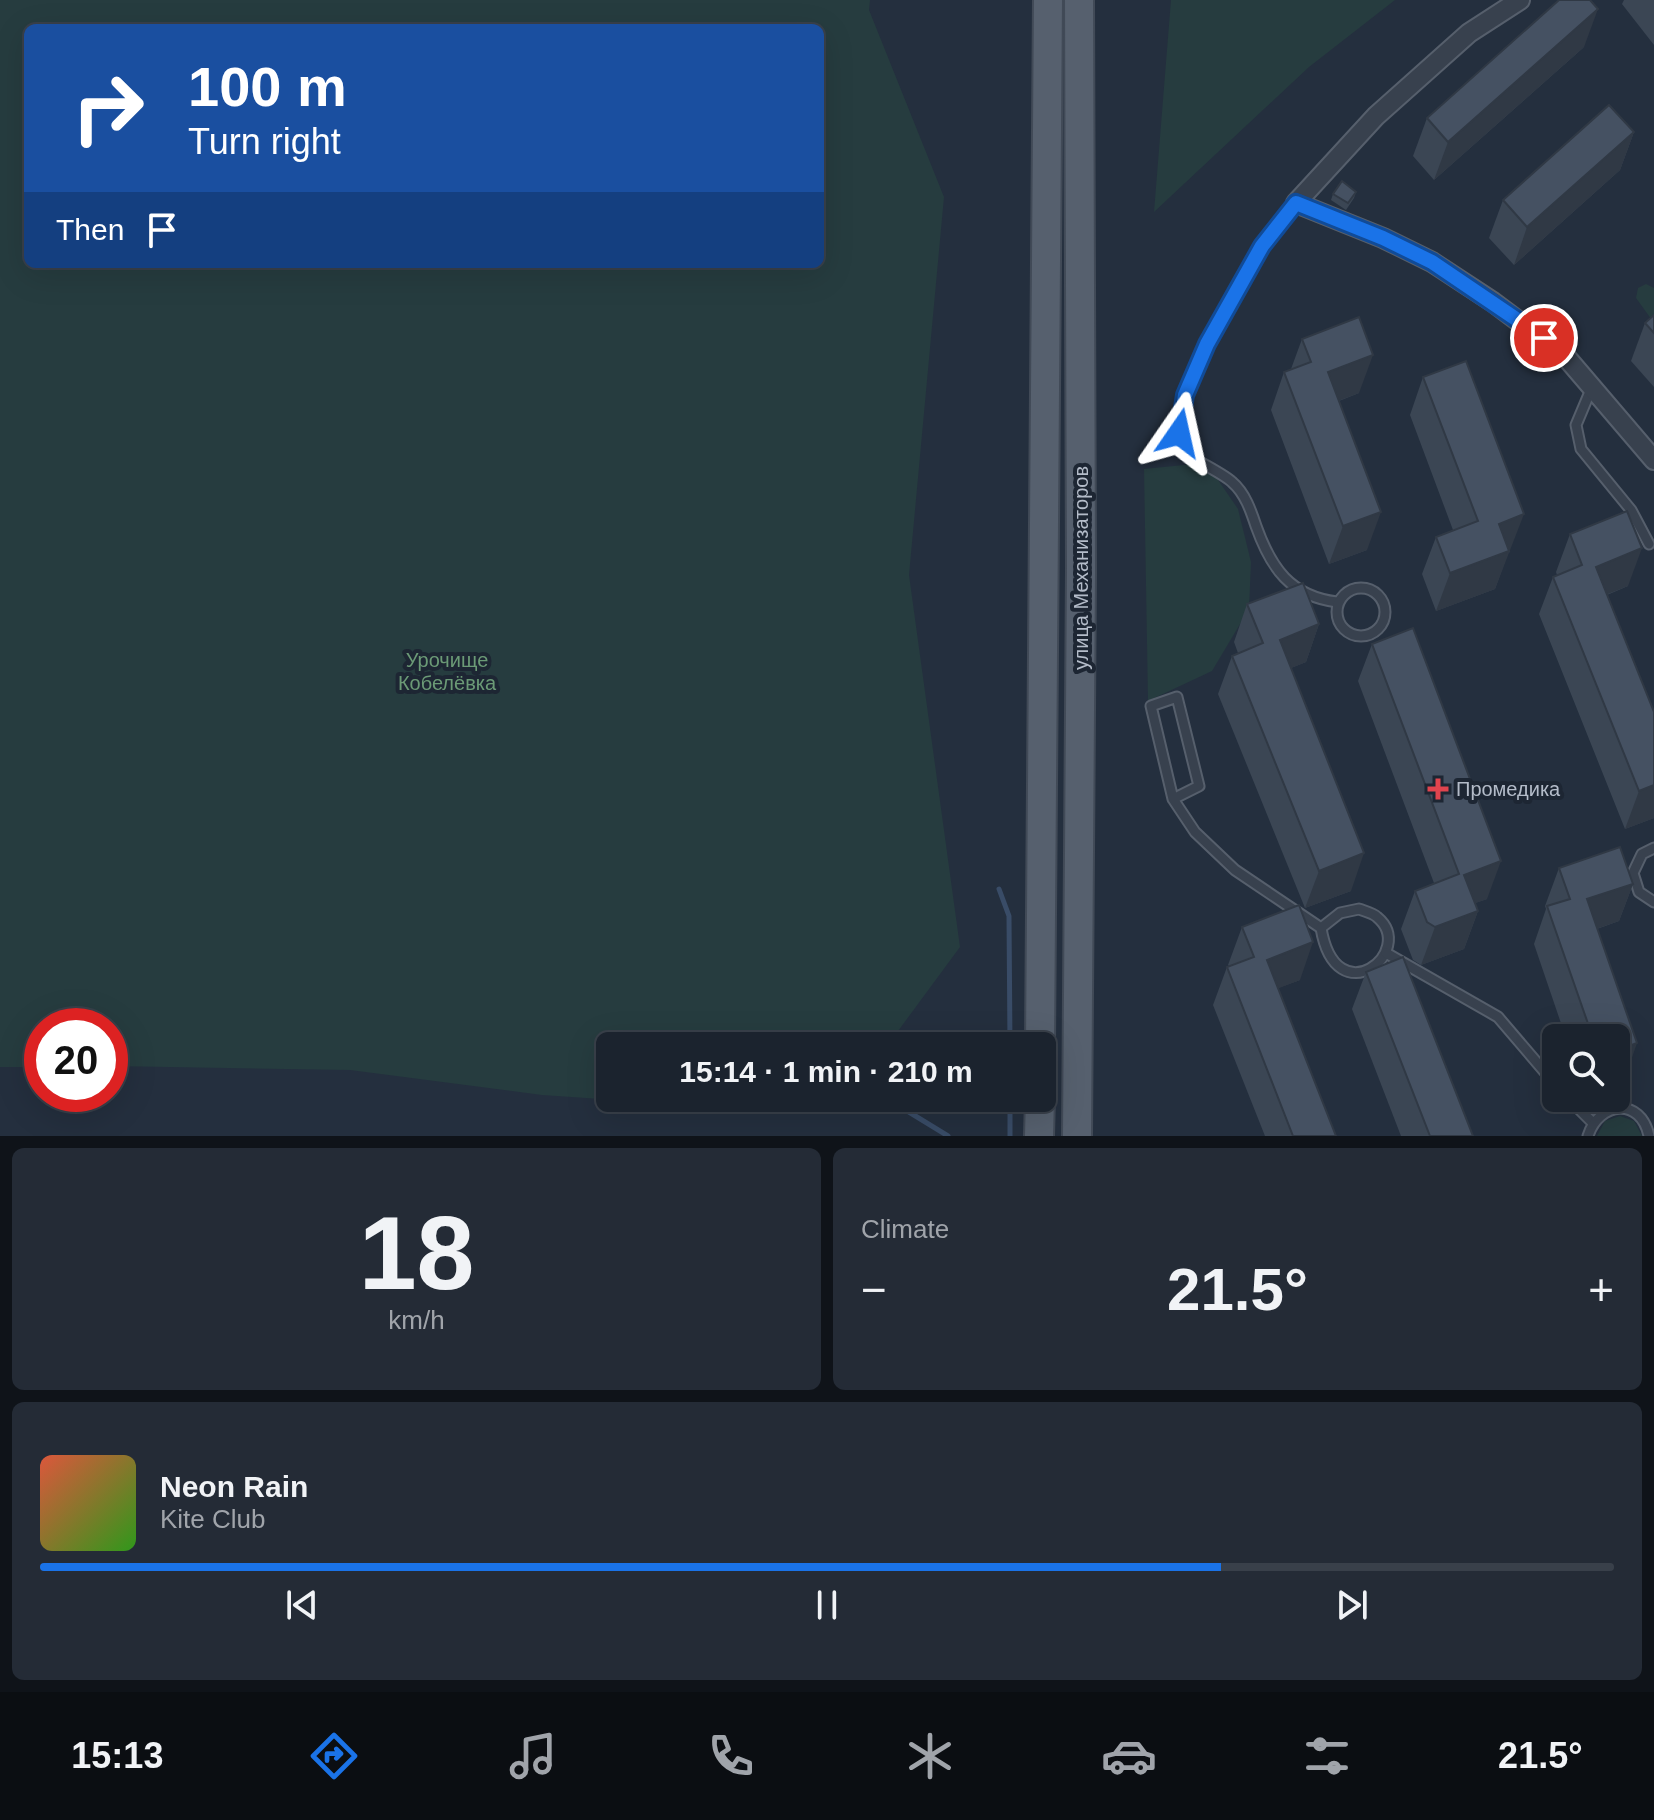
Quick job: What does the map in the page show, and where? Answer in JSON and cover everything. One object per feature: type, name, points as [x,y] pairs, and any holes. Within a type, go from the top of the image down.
[{"type":"main road","name":"улица Механизаторов","points":[[1040,1032],[1048,0]]},
{"type":"main road","name":"улица Механизаторов","points":[[1077,1136],[1081,585],[1079,0]]},
{"type":"main road","points":[[1039,1136],[1040,1112]]},
{"type":"street","points":[[1520,0],[1469,33],[1376,116],[1296,203],[1383,238],[1432,262],[1544,338],[1566,357],[1654,460]]},
{"type":"lane","points":[[1296,203],[1262,246],[1207,344],[1185,395],[1179,433],[1184,453],[1232,481],[1249,506],[1276,571],[1301,592],[1337,602]]},
{"type":"lane","points":[[1592,387],[1576,425],[1581,449],[1631,510],[1649,544]]},
{"type":"lane","points":[[1366,587],[1381,596],[1386,613],[1379,629],[1364,637],[1347,633],[1337,619],[1337,602],[1349,589],[1366,587]]},
{"type":"lane","points":[[1173,799],[1199,786],[1177,697],[1151,706],[1173,799],[1195,832],[1235,870],[1321,928],[1324,948],[1335,965],[1353,973],[1373,969],[1386,953],[1388,934],[1377,917],[1359,909],[1340,913],[1321,928]]},
{"type":"lane","points":[[1654,848],[1642,854],[1633,873],[1639,892],[1654,902]]},
{"type":"lane","points":[[1386,953],[1498,1017],[1542,1069]]},
{"type":"lane","points":[[1588,1136],[1592,1122],[1604,1111],[1620,1108],[1636,1113],[1647,1125],[1649,1136]]},
{"type":"lane","points":[[1582,1112],[1592,1122]]},
{"type":"green space","name":"Урочище Кобелёвка","points":[[0,0],[870,0],[869,10],[944,197],[909,575],[960,947],[897,1032],[596,1032],[596,1099],[542,1095],[350,1070],[128,1066],[128,1008],[24,1008],[24,1067],[0,1067]]},
{"type":"green space","points":[[1171,0],[1395,0],[1309,67],[1154,212]]},
{"type":"green space","points":[[1646,284],[1654,288],[1654,323],[1636,298],[1638,288]]},
{"type":"green space","points":[[1194,464],[1216,477],[1238,509],[1251,562],[1249,609],[1212,671],[1148,701],[1144,469]]},
{"type":"green space","points":[[1620,1116],[1634,1121],[1642,1136],[1597,1136],[1605,1121]]},
{"type":"building","points":[[1559,0],[1590,0],[1598,9],[1448,142],[1427,118]]},
{"type":"building","points":[[1609,105],[1634,132],[1527,227],[1503,200]]},
{"type":"building","points":[[1342,181],[1356,192],[1348,203],[1333,194]]},
{"type":"building","points":[[1654,315],[1654,333],[1645,323]]},
{"type":"building","points":[[1359,317],[1373,355],[1328,372],[1381,512],[1343,526],[1284,372],[1311,362],[1302,339]]},
{"type":"building","points":[[1466,361],[1524,514],[1499,524],[1509,551],[1450,573],[1436,537],[1478,521],[1423,377]]},
{"type":"building","points":[[1627,511],[1642,548],[1596,567],[1654,712],[1654,785],[1639,791],[1553,577],[1582,565],[1570,534]]},
{"type":"building","points":[[1303,583],[1319,624],[1280,640],[1364,853],[1319,871],[1232,656],[1263,643],[1247,604]]},
{"type":"building","points":[[1413,628],[1501,861],[1464,875],[1478,911],[1435,927],[1427,922],[1415,891],[1459,874],[1372,644]]},
{"type":"building","points":[[1620,847],[1633,884],[1587,899],[1637,1043],[1630,1046],[1630,1024],[1588,1024],[1547,906],[1570,899],[1559,868]]},
{"type":"building","points":[[1299,905],[1313,942],[1267,960],[1336,1136],[1293,1136],[1227,967],[1254,957],[1242,927]]},
{"type":"building","points":[[1403,957],[1473,1136],[1430,1136],[1366,972]]},
{"type":"waterway","points":[[999,889],[1009,916],[1010,1032]]},
{"type":"waterway","points":[[909,1112],[948,1136]]},
{"type":"waterway","points":[[1010,1112],[1010,1136]]},
{"type":"place","name":"Промедика","points":[[1438,789]]},
{"type":"route","points":[[1179,433],[1185,395],[1207,344],[1262,246],[1296,203],[1383,238],[1432,262],[1544,338]]}]
